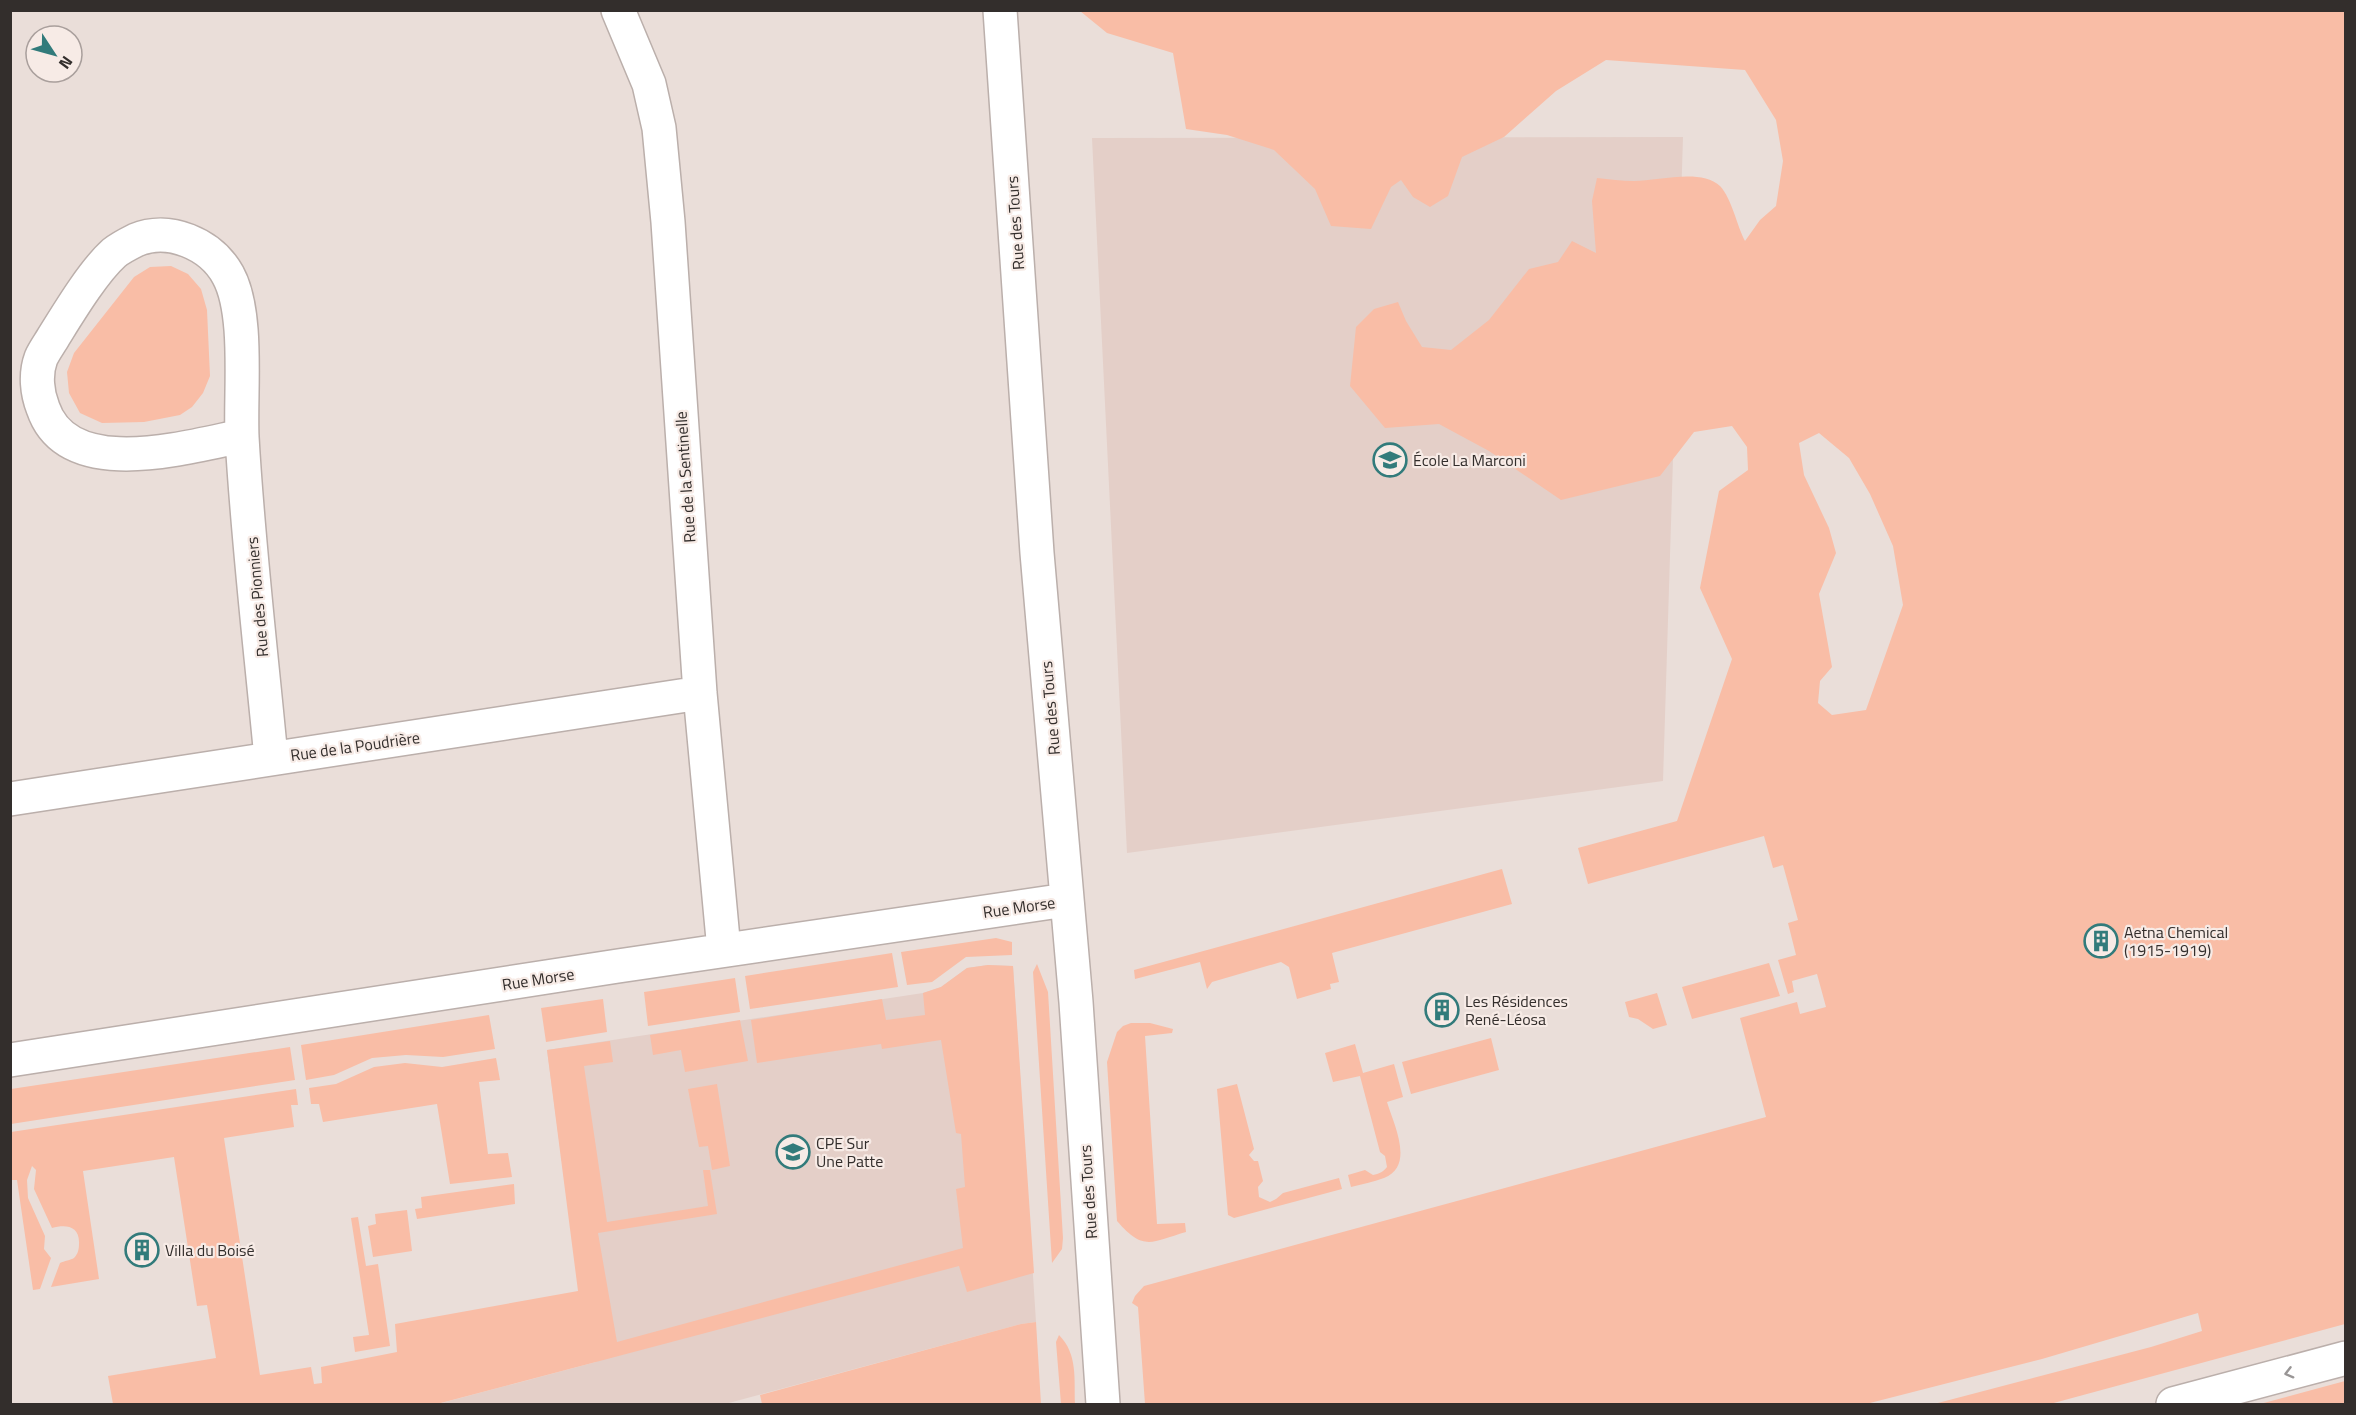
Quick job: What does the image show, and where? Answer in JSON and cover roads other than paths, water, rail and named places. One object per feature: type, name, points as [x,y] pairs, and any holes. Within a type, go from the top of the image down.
[{"type":"street","name":"Rue de la Sentinelle","points":[[618,10],[649,84],[659,128],[668,222],[700,693],[723,950]]},
{"type":"street","name":"Rue des Tours","points":[[1000,10],[1037,553],[1076,1002],[1103,1404]]},
{"type":"street","name":"Rue des Pionniers","points":[[242,436],[150,452],[105,454],[91,451],[69,441],[52,427],[45,416],[38,388],[41,357],[73,306],[113,254],[125,246],[138,239],[152,236],[178,237],[188,240],[208,253],[228,275],[240,310],[242,436],[271,758]]},
{"type":"street","name":"Rue de la Poudrière","points":[[10,799],[700,693]]},
{"type":"street","name":"Rue Morse","points":[[10,1060],[723,950],[1066,900]]},
{"type":"street","points":[[2173,1404],[2346,1358]]},
{"type":"place","name":"École La Marconi","points":[[1390,460]]},
{"type":"place","name":"Aetna Chemical (1915-1919)","points":[[2101,941]]},
{"type":"place","name":"Les Résidences René-Léosa","points":[[1442,1010]]},
{"type":"place","name":"CPE Sur Une Patte","points":[[793,1152]]},
{"type":"place","name":"Villa du Boisé","points":[[142,1250]]}]
